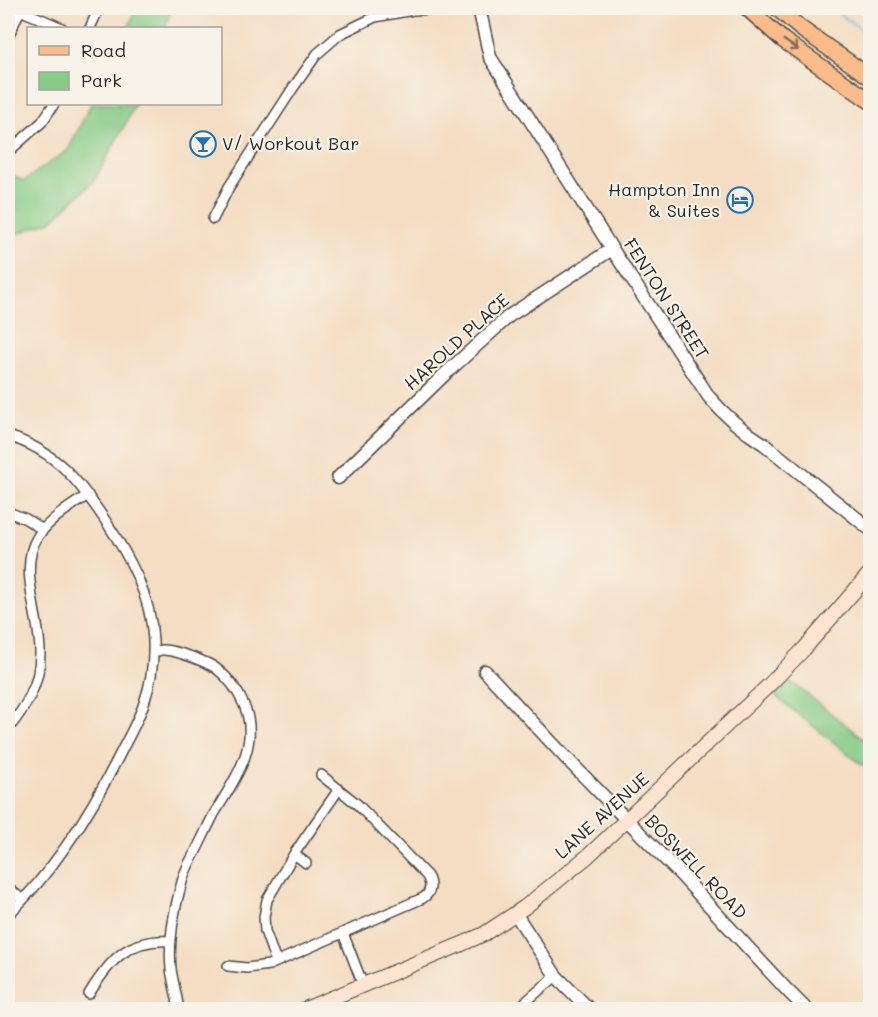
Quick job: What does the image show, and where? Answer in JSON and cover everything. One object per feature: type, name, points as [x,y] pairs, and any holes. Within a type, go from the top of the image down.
[{"type":"main road","points":[[747,8],[783,40],[870,101]]},
{"type":"main road","points":[[777,8],[800,28],[870,77]]},
{"type":"main road","name":"LANE AVENUE","points":[[303,1010],[484,934],[525,907],[588,856],[770,684],[804,649],[870,573]]},
{"type":"street","points":[[90,27],[99,8]]},
{"type":"street","points":[[213,219],[229,187],[293,88],[317,54],[340,33],[375,17],[413,10],[459,8]]},
{"type":"street","points":[[468,8],[479,8]]},
{"type":"street","name":"FENTON STREET","points":[[479,8],[490,57],[709,397],[720,410],[749,435],[764,444],[870,529]]},
{"type":"street","points":[[8,37],[20,9],[60,27]]},
{"type":"street","points":[[8,152],[42,122],[53,105]]},
{"type":"street","name":"HAROLD PLACE","points":[[338,478],[444,375],[509,316],[612,249]]},
{"type":"street","points":[[8,436],[46,454],[64,468],[88,495],[126,552],[140,582],[153,638],[151,676],[142,711],[111,772],[66,848],[8,915]]},
{"type":"street","points":[[8,729],[31,696],[38,676],[40,643],[29,563],[34,543],[43,530],[56,518],[88,495]]},
{"type":"street","points":[[8,512],[26,519],[43,530]]},
{"type":"street","points":[[153,652],[163,649],[200,659],[219,671],[240,696],[246,710],[249,732],[247,751],[242,766],[213,816],[184,874],[171,940],[171,969],[179,1010]]},
{"type":"street","name":"BOSWELL ROAD","points":[[485,671],[807,1010]]},
{"type":"street","points":[[228,966],[254,968],[276,962],[425,896],[429,891],[431,885],[427,876],[357,804],[321,775]]},
{"type":"street","points":[[276,962],[265,931],[265,908],[271,892],[294,854],[339,789]]},
{"type":"street","points":[[294,854],[306,863]]},
{"type":"street","points":[[8,888],[22,900]]},
{"type":"street","points":[[515,913],[556,976],[591,1010]]},
{"type":"street","points":[[344,933],[363,985]]},
{"type":"street","points":[[89,994],[108,965],[121,953],[145,942],[171,940]]},
{"type":"street","points":[[516,1010],[556,976]]},
{"type":"green space","points":[[137,8],[172,8],[165,27],[128,27]]},
{"type":"green space","points":[[90,105],[135,105],[94,181],[51,221],[8,237],[8,174],[24,181],[68,150]]},
{"type":"green space","points":[[790,681],[870,744],[870,771],[775,696]]},
{"type":"waterway","points":[[832,8],[870,36]]},
{"type":"place","name":"V/ Workout Bar","points":[[203,144]]},
{"type":"place","name":"Hampton Inn & Suites","points":[[740,200]]}]
